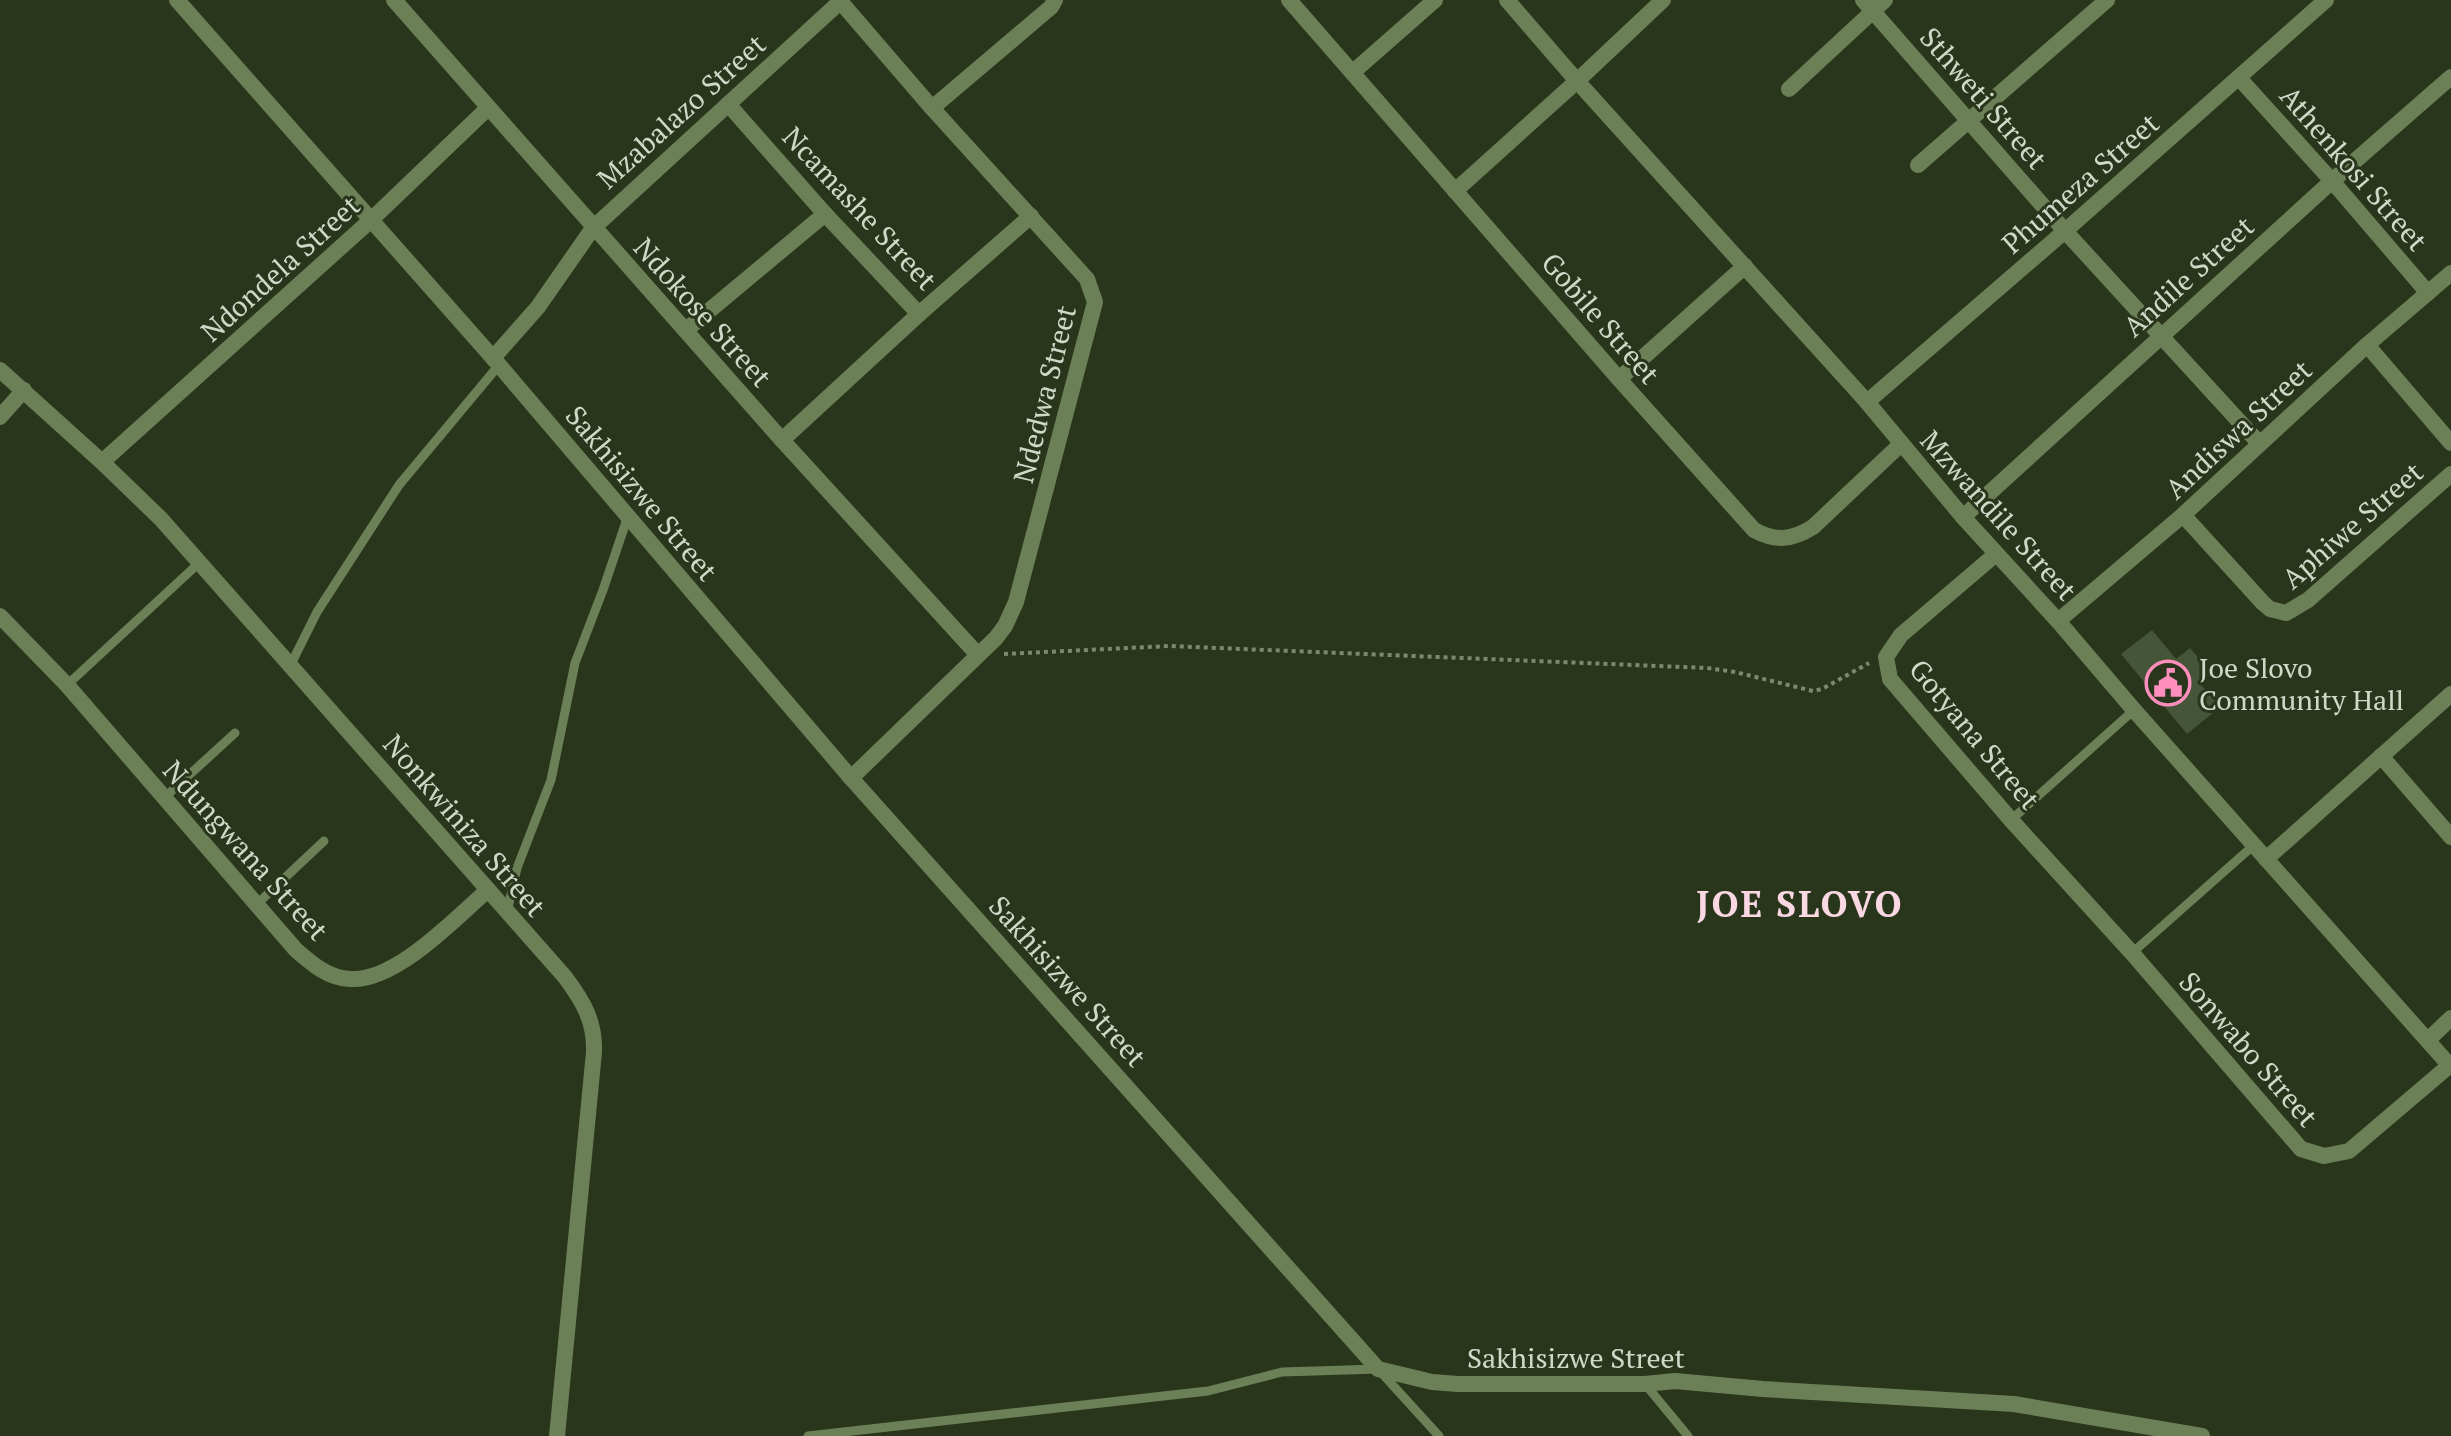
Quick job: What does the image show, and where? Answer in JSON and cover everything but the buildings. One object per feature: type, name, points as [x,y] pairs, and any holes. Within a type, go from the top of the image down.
[{"type":"street","name":"Sakhisizwe Street","points":[[177,0],[496,361],[851,778],[1378,1369],[1432,1382],[1458,1384],[1645,1384],[1675,1381],[2014,1404],[2202,1436]]},
{"type":"street","name":"Ndokose Street","points":[[394,0],[782,440],[978,655]]},
{"type":"street","points":[[932,108],[1051,7],[1055,0]]},
{"type":"street","name":"Gobile Street","points":[[1289,0],[1754,530],[1770,538],[1787,539],[1813,527],[1901,444]]},
{"type":"street","points":[[1353,72],[1435,0]]},
{"type":"street","name":"Mzwandile Street","points":[[1507,0],[1867,402],[1963,517],[2450,1066]]},
{"type":"street","points":[[1455,191],[1663,0]]},
{"type":"street","points":[[1918,165],[2107,0]]},
{"type":"street","name":"Phumeza Street","points":[[1867,402],[2326,0]]},
{"type":"street","name":"Ndedwa Street","points":[[841,1],[932,108],[1087,279],[1095,302],[1016,602],[1005,626],[851,778]]},
{"type":"street","name":"Mzabalazo Street","points":[[496,361],[593,228],[841,1]]},
{"type":"street","points":[[1789,89],[1874,4]]},
{"type":"street","name":"Sthweti Street","points":[[1874,4],[2065,231],[2259,443]]},
{"type":"street","name":"Andile Street","points":[[1963,517],[2332,181],[2451,77]]},
{"type":"street","name":"Athenkosi Street","points":[[2239,78],[2428,293]]},
{"type":"street","name":"Ncamashe Street","points":[[728,104],[919,314],[1031,216]]},
{"type":"street","name":"Ndondela Street","points":[[102,462],[371,220],[488,108]]},
{"type":"street","points":[[686,330],[825,214]]},
{"type":"street","points":[[1619,379],[1745,266]]},
{"type":"street","name":"Andiswa Street","points":[[2058,621],[2183,515],[2367,345],[2451,273]]},
{"type":"street","points":[[782,440],[919,314]]},
{"type":"street","points":[[2367,345],[2451,443]]},
{"type":"street","name":"Nonkwiniza Street","points":[[0,370],[161,519],[579,995],[591,1019],[595,1038],[557,1436]]},
{"type":"street","points":[[0,417],[24,390]]},
{"type":"street","name":"Aphiwe Street","points":[[2183,515],[2263,603],[2270,609],[2286,613],[2308,600],[2451,474]]},
{"type":"street","name":"Gotyana Street","points":[[1996,554],[1901,635],[1886,657],[1887,672],[2011,820],[2132,953]]},
{"type":"street","name":"Ndungwana Street","points":[[0,616],[67,685],[310,963],[336,976],[359,979],[383,973],[421,947],[488,890]]},
{"type":"street","points":[[2266,859],[2451,694]]},
{"type":"street","points":[[2381,756],[2451,837]]},
{"type":"street","name":"Sonwabo Street","points":[[2132,953],[2301,1149],[2310,1153],[2324,1156],[2349,1151],[2450,1066]]},
{"type":"street","points":[[2428,1040],[2451,1018]]},
{"type":"lane","points":[[290,666],[317,612],[392,495],[496,361]]},
{"type":"lane","points":[[507,912],[517,868],[557,759],[575,663],[628,516]]},
{"type":"lane","points":[[67,685],[199,563]]},
{"type":"lane","points":[[2011,820],[2134,710]]},
{"type":"lane","points":[[164,798],[235,733]]},
{"type":"lane","points":[[257,904],[324,841]]},
{"type":"lane","points":[[2132,953],[2254,845]]},
{"type":"lane","points":[[808,1436],[1208,1391],[1282,1372],[1378,1369],[1439,1436]]},
{"type":"lane","points":[[1645,1384],[1688,1436]]},
{"type":"path","points":[[978,655],[1169,646],[1707,668],[1813,691],[1822,689],[1864,664],[1886,657]]},
{"type":"place","name":"Joe Slovo Community Hall","points":[[2168,683]]},
{"type":"district","name":"JOE SLOVO","points":[[1800,903]]}]
